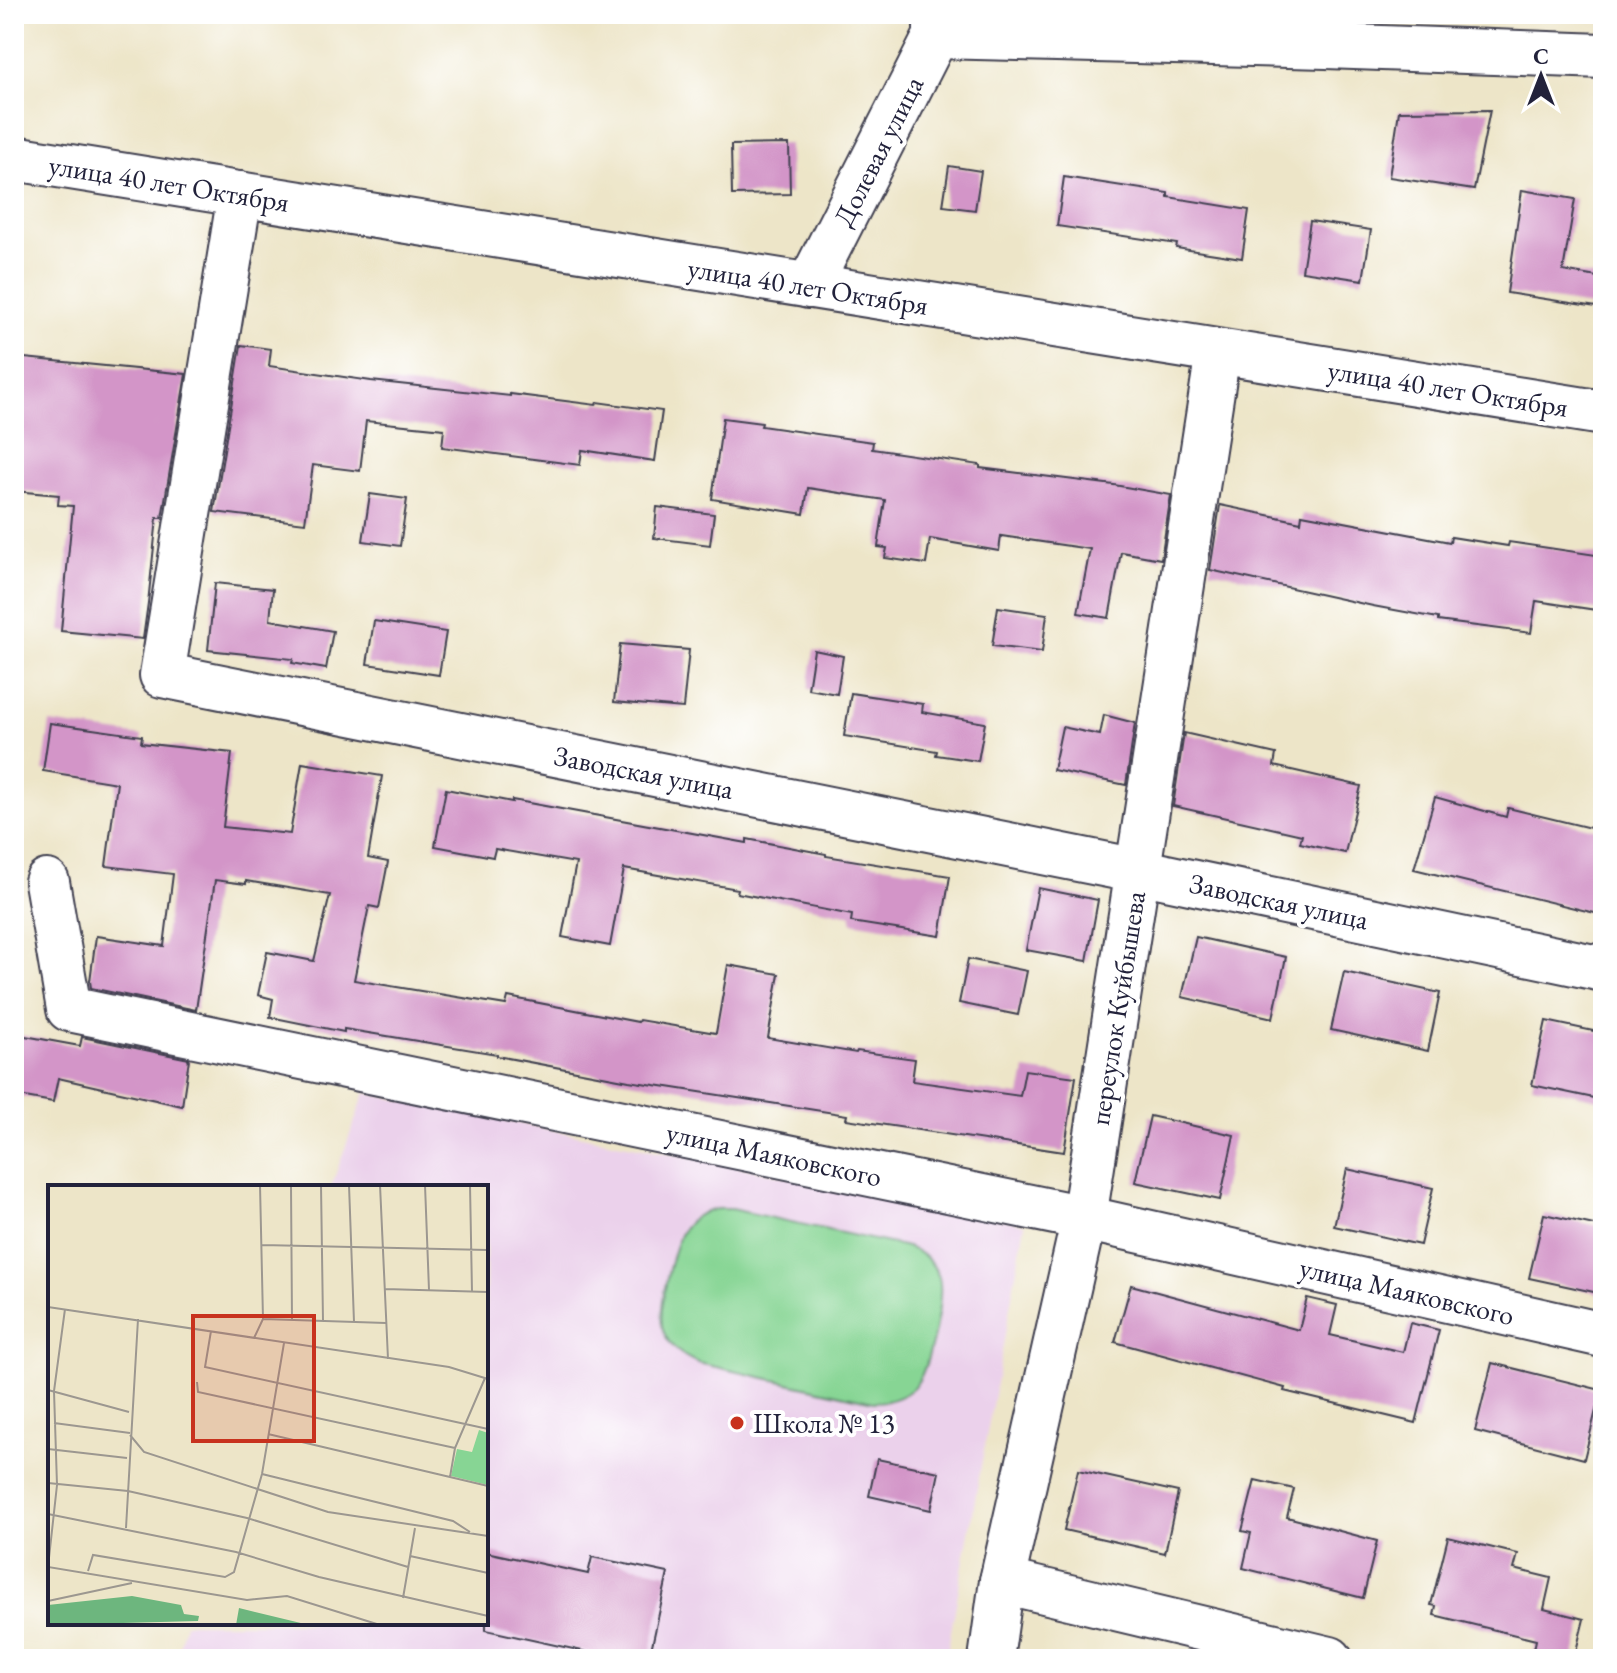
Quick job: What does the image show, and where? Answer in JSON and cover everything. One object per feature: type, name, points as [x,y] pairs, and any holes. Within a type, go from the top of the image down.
[{"type":"street","points":[[936,25],[1326,30],[1603,56]]},
{"type":"street","name":"Долевая улица","points":[[809,286],[936,25]]},
{"type":"street","name":"улица 40 лет Октября","points":[[14,158],[1603,413]]},
{"type":"street","name":"Заводская улица","points":[[240,194],[162,675],[1138,871],[1603,969]]},
{"type":"street","name":"переулок Куйбышева","points":[[991,1659],[1002,1581],[1084,1218],[1218,352]]},
{"type":"street","name":"улица Маяковского","points":[[47,882],[69,1009],[1084,1218],[1603,1335]]},
{"type":"street","points":[[1002,1581],[1330,1659]]},
{"type":"shaded area","name":"Школа № 13","points":[[365,1093],[1025,1224],[946,1659],[176,1659],[184,1625],[488,1625],[488,1185],[332,1185]]},
{"type":"green space","points":[[731,1209],[907,1247],[926,1257],[938,1275],[940,1297],[931,1347],[917,1383],[897,1398],[873,1402],[698,1363],[677,1350],[666,1336],[662,1321],[671,1261],[680,1235],[688,1223],[707,1211]]},
{"type":"building","points":[[1490,110],[1474,190],[1389,177],[1399,111]]},
{"type":"building","points":[[789,144],[790,194],[732,195],[731,145]]},
{"type":"building","points":[[949,166],[981,171],[975,210],[943,206]]},
{"type":"building","points":[[1064,177],[1168,193],[1168,197],[1249,210],[1242,258],[1176,248],[1177,244],[1057,226]]},
{"type":"building","points":[[1522,190],[1575,199],[1563,271],[1603,278],[1603,308],[1507,293]]},
{"type":"building","points":[[1310,221],[1371,230],[1363,280],[1302,271]]},
{"type":"building","points":[[241,345],[271,349],[269,366],[371,381],[662,411],[655,461],[582,450],[580,465],[442,447],[444,429],[366,421],[360,471],[313,465],[305,523],[214,512]]},
{"type":"building","points":[[14,357],[186,374],[162,518],[157,518],[143,639],[61,631],[73,506],[58,505],[59,495],[14,491]]},
{"type":"building","points":[[723,418],[873,442],[872,449],[980,465],[980,468],[1171,495],[1161,559],[1121,552],[1109,618],[1078,613],[1090,549],[1001,536],[999,551],[930,539],[926,564],[885,558],[887,548],[878,547],[885,500],[808,488],[804,514],[712,499]]},
{"type":"building","points":[[370,494],[407,499],[400,546],[363,541]]},
{"type":"building","points":[[1220,505],[1301,522],[1302,514],[1450,542],[1451,537],[1508,546],[1509,542],[1603,556],[1603,611],[1536,601],[1531,633],[1438,621],[1438,618],[1210,570]]},
{"type":"building","points":[[657,507],[714,514],[710,545],[654,538]]},
{"type":"building","points":[[215,583],[273,589],[270,620],[333,631],[326,669],[292,663],[293,659],[208,650]]},
{"type":"building","points":[[998,607],[1047,614],[1042,652],[992,646]]},
{"type":"building","points":[[374,621],[446,632],[439,675],[367,664]]},
{"type":"building","points":[[620,644],[689,650],[683,708],[614,702]]},
{"type":"building","points":[[814,650],[843,656],[837,694],[808,689]]},
{"type":"building","points":[[851,693],[923,704],[922,712],[985,723],[978,761],[844,736]]},
{"type":"building","points":[[1104,715],[1135,723],[1126,785],[1053,770],[1062,727],[1100,735]]},
{"type":"building","points":[[50,723],[142,736],[141,743],[232,753],[223,827],[290,834],[302,763],[382,776],[368,858],[388,862],[379,908],[369,906],[354,980],[506,1005],[508,997],[638,1022],[716,1033],[728,965],[779,974],[768,1038],[856,1053],[915,1059],[912,1081],[1020,1096],[1025,1070],[1076,1077],[1064,1152],[846,1119],[847,1115],[629,1081],[497,1054],[344,1029],[344,1032],[270,1017],[273,999],[258,995],[267,952],[314,961],[330,895],[246,881],[246,884],[215,880],[196,1010],[91,988],[96,936],[164,946],[173,874],[106,866],[117,783],[43,771]]},
{"type":"building","points":[[1184,733],[1276,754],[1274,766],[1361,786],[1345,853],[1300,843],[1302,835],[1173,806]]},
{"type":"building","points":[[446,789],[950,876],[940,936],[851,922],[852,915],[737,893],[738,889],[624,869],[610,946],[562,937],[576,863],[495,849],[493,857],[435,846]]},
{"type":"building","points":[[1435,797],[1506,817],[1508,808],[1603,831],[1603,915],[1414,869]]},
{"type":"building","points":[[1038,888],[1098,900],[1087,961],[1026,950]]},
{"type":"building","points":[[1196,937],[1286,957],[1273,1018],[1182,997]]},
{"type":"building","points":[[968,959],[1027,971],[1018,1015],[959,1003]]},
{"type":"building","points":[[1344,972],[1440,993],[1428,1051],[1331,1030]]},
{"type":"building","points":[[1546,1021],[1603,1033],[1603,1100],[1532,1085]]},
{"type":"building","points":[[14,1034],[80,1046],[82,1037],[189,1059],[182,1106],[58,1078],[53,1102],[14,1095]]},
{"type":"building","points":[[1150,1116],[1234,1135],[1220,1200],[1135,1182]]},
{"type":"building","points":[[1347,1169],[1433,1188],[1420,1245],[1334,1226]]},
{"type":"building","points":[[1544,1214],[1603,1227],[1603,1294],[1529,1278]]},
{"type":"building","points":[[1131,1285],[1299,1330],[1307,1298],[1337,1305],[1330,1335],[1403,1352],[1410,1323],[1439,1330],[1416,1423],[1284,1391],[1285,1388],[1115,1342]]},
{"type":"building","points":[[1492,1363],[1601,1390],[1584,1459],[1475,1431]]},
{"type":"building","points":[[877,1459],[939,1472],[931,1510],[869,1496]]},
{"type":"building","points":[[1078,1470],[1178,1492],[1165,1553],[1064,1530]]},
{"type":"building","points":[[1255,1480],[1294,1489],[1287,1517],[1377,1541],[1363,1598],[1243,1568],[1251,1533],[1242,1531]]},
{"type":"building","points":[[1448,1537],[1518,1554],[1514,1569],[1551,1578],[1544,1609],[1584,1619],[1574,1659],[1532,1659],[1536,1640],[1434,1615],[1436,1606],[1431,1605]]},
{"type":"building","points":[[488,1552],[588,1574],[592,1557],[668,1573],[649,1659],[619,1659],[486,1630]]},
{"type":"place","name":"Школа № 13","points":[[737,1423]]}]
